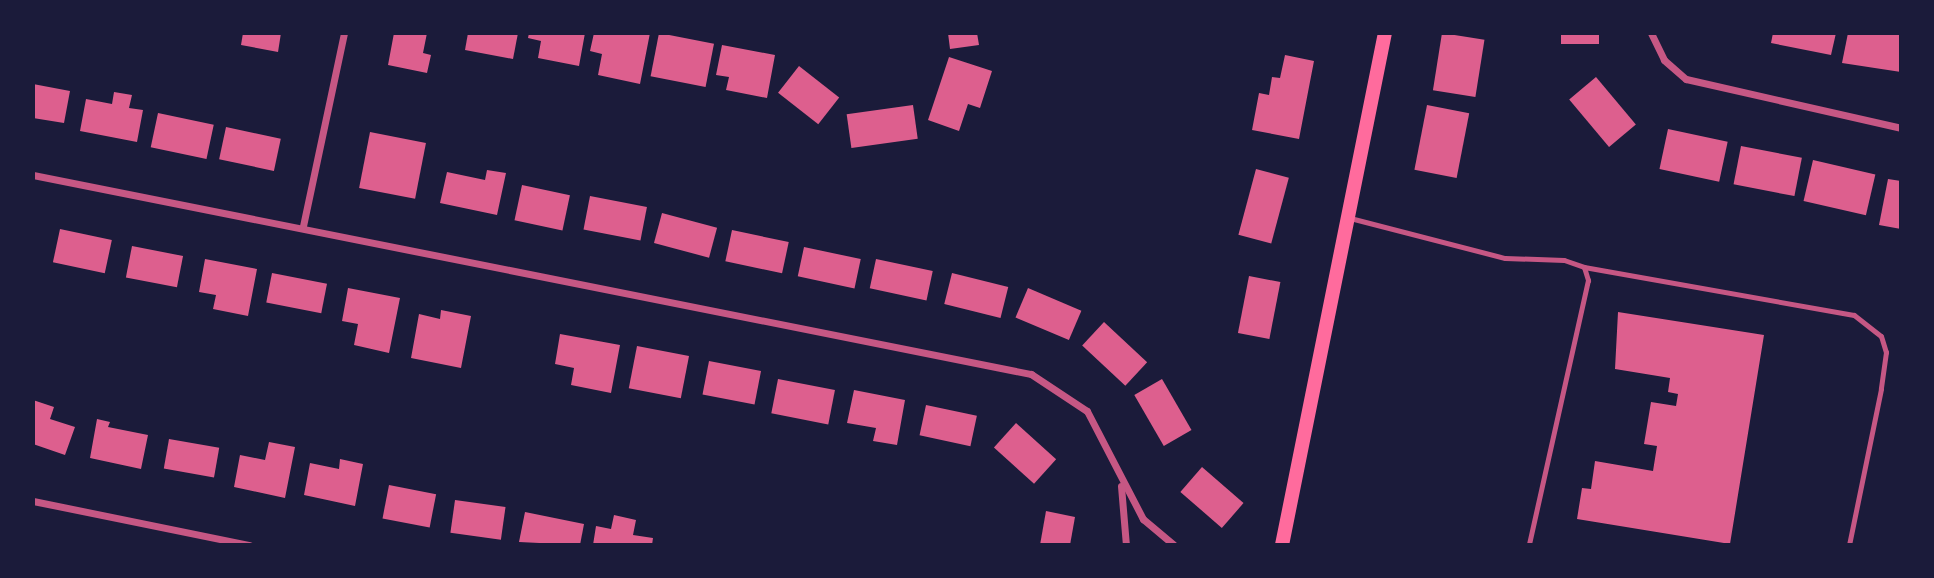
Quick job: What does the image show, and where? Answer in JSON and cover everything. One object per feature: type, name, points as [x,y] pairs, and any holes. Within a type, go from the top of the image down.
[{"type":"main road","points":[[1282,545],[1385,33]]},
{"type":"street","points":[[303,226],[344,33]]},
{"type":"street","points":[[1651,33],[1664,60],[1686,79],[1901,128]]},
{"type":"street","points":[[33,175],[303,226],[1031,374],[1087,411],[1120,480],[1143,519],[1174,545]]},
{"type":"street","points":[[1120,480],[1126,545]]},
{"type":"street","points":[[33,501],[250,545]]},
{"type":"lane","points":[[1348,217],[1505,258],[1564,260],[1584,268],[1854,315],[1881,336],[1886,352],[1849,545]]},
{"type":"lane","points":[[1529,545],[1588,280],[1584,268]]},
{"type":"building","points":[[243,33],[281,33],[278,52],[241,45]]},
{"type":"building","points":[[394,33],[427,33],[423,53],[431,55],[427,73],[388,65]]},
{"type":"building","points":[[468,33],[518,33],[513,59],[465,50]]},
{"type":"building","points":[[529,33],[585,33],[579,66],[538,58],[541,41],[528,38]]},
{"type":"building","points":[[594,33],[650,33],[640,84],[598,75],[602,54],[590,51]]},
{"type":"building","points":[[659,33],[714,44],[706,87],[651,76]]},
{"type":"building","points":[[948,33],[977,33],[979,45],[950,49]]},
{"type":"building","points":[[1442,33],[1484,40],[1475,97],[1433,90]]},
{"type":"building","points":[[1561,33],[1599,33],[1599,44],[1561,44]]},
{"type":"building","points":[[1773,33],[1836,33],[1831,55],[1771,43]]},
{"type":"building","points":[[1848,33],[1901,33],[1901,72],[1842,63]]},
{"type":"building","points":[[722,45],[775,55],[767,98],[726,90],[729,77],[716,75]]},
{"type":"building","points":[[1285,55],[1314,61],[1299,139],[1252,130],[1259,93],[1269,95],[1272,77],[1280,78]]},
{"type":"building","points":[[949,57],[992,71],[980,108],[968,104],[959,131],[928,120]]},
{"type":"building","points":[[799,66],[839,97],[818,124],[778,93]]},
{"type":"building","points":[[1596,77],[1636,124],[1609,147],[1569,99]]},
{"type":"building","points":[[33,84],[70,91],[64,123],[33,118]]},
{"type":"building","points":[[114,92],[132,95],[129,108],[143,110],[137,142],[80,131],[86,99],[112,104]]},
{"type":"building","points":[[913,105],[918,139],[851,148],[847,114]]},
{"type":"building","points":[[1427,105],[1469,113],[1457,178],[1414,170]]},
{"type":"building","points":[[158,113],[214,125],[206,159],[151,147]]},
{"type":"building","points":[[226,127],[281,139],[274,171],[219,159]]},
{"type":"building","points":[[1668,129],[1728,142],[1719,182],[1659,169]]},
{"type":"building","points":[[370,132],[426,143],[415,199],[359,188]]},
{"type":"building","points":[[1741,146],[1802,158],[1794,196],[1734,184]]},
{"type":"building","points":[[1813,160],[1875,174],[1866,215],[1804,201]]},
{"type":"building","points":[[1256,169],[1289,178],[1271,243],[1238,235]]},
{"type":"building","points":[[487,170],[506,173],[497,215],[440,203],[447,172],[485,180]]},
{"type":"building","points":[[1888,179],[1901,181],[1901,229],[1879,225]]},
{"type":"building","points":[[522,185],[570,195],[562,230],[515,220]]},
{"type":"building","points":[[590,196],[647,207],[640,240],[584,229]]},
{"type":"building","points":[[662,213],[717,228],[709,258],[654,243]]},
{"type":"building","points":[[60,229],[112,240],[105,273],[53,262]]},
{"type":"building","points":[[732,230],[789,242],[782,273],[725,261]]},
{"type":"building","points":[[132,246],[183,256],[177,287],[126,277]]},
{"type":"building","points":[[804,247],[861,259],[854,288],[798,276]]},
{"type":"building","points":[[205,259],[257,269],[248,316],[213,309],[216,295],[199,292]]},
{"type":"building","points":[[876,259],[933,271],[926,300],[870,288]]},
{"type":"building","points":[[272,273],[327,284],[321,313],[266,302]]},
{"type":"building","points":[[952,273],[1008,287],[1001,318],[944,304]]},
{"type":"building","points":[[1249,276],[1280,282],[1269,339],[1238,333]]},
{"type":"building","points":[[348,288],[400,298],[389,353],[354,345],[358,324],[342,321]]},
{"type":"building","points":[[1028,288],[1081,311],[1069,340],[1015,317]]},
{"type":"building","points":[[441,310],[471,316],[461,368],[411,358],[419,314],[440,319]]},
{"type":"building","points":[[1618,312],[1764,335],[1730,544],[1577,519],[1582,488],[1591,489],[1595,461],[1653,471],[1657,446],[1644,444],[1651,402],[1676,406],[1678,394],[1668,392],[1670,378],[1615,369]]},
{"type":"building","points":[[1104,322],[1147,362],[1125,386],[1082,345]]},
{"type":"building","points":[[560,334],[620,345],[611,393],[571,385],[574,368],[555,364]]},
{"type":"building","points":[[637,346],[689,356],[681,398],[629,388]]},
{"type":"building","points":[[709,361],[761,371],[755,404],[703,394]]},
{"type":"building","points":[[778,379],[835,390],[828,424],[771,413]]},
{"type":"building","points":[[1162,379],[1192,430],[1164,446],[1134,395]]},
{"type":"building","points":[[854,390],[905,400],[897,445],[873,441],[876,428],[847,423]]},
{"type":"building","points":[[33,400],[54,407],[50,419],[75,427],[65,455],[33,444]]},
{"type":"building","points":[[926,405],[977,416],[970,446],[920,435]]},
{"type":"building","points":[[97,419],[110,422],[108,427],[148,435],[141,469],[90,458]]},
{"type":"building","points":[[1016,423],[1056,459],[1034,484],[994,448]]},
{"type":"building","points":[[169,439],[219,448],[214,477],[164,469]]},
{"type":"building","points":[[269,442],[295,447],[285,498],[234,487],[240,455],[265,460]]},
{"type":"building","points":[[340,459],[363,464],[355,506],[304,495],[310,463],[339,469]]},
{"type":"building","points":[[1202,467],[1244,503],[1222,528],[1180,492]]},
{"type":"building","points":[[389,485],[436,494],[430,528],[383,518]]},
{"type":"building","points":[[455,500],[506,507],[501,540],[450,533]]},
{"type":"building","points":[[1046,511],[1075,517],[1070,545],[1040,545]]},
{"type":"building","points":[[525,512],[584,524],[580,545],[519,542]]},
{"type":"building","points":[[614,515],[636,520],[633,535],[653,538],[652,545],[593,545],[596,526],[611,529]]}]
